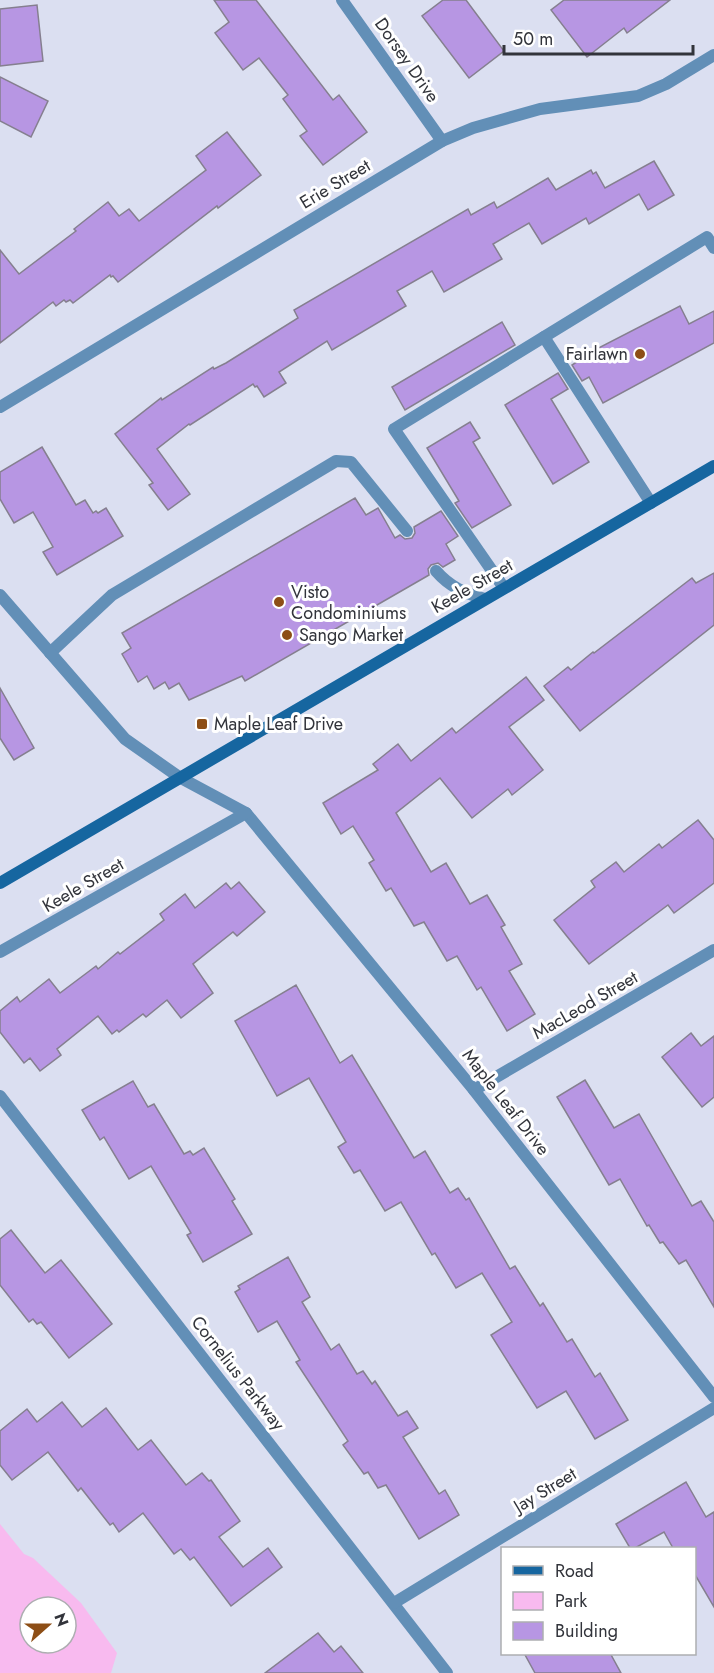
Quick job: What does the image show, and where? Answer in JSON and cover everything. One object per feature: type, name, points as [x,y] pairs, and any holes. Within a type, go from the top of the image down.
[{"type":"main road","name":"Keele Street","points":[[0,883],[714,466]]},
{"type":"street","name":"Dorsey Drive","points":[[342,0],[442,141]]},
{"type":"street","name":"Erie Street","points":[[0,407],[442,141],[482,125],[540,109],[638,96],[666,84],[714,55]]},
{"type":"street","points":[[504,588],[394,429],[707,237],[714,248]]},
{"type":"street","points":[[544,337],[651,503]]},
{"type":"street","points":[[50,653],[112,595],[336,461],[351,462],[407,531]]},
{"type":"street","points":[[436,571],[447,583],[463,593],[485,599]]},
{"type":"street","name":"Maple Leaf Drive","points":[[0,595],[4,608],[50,653],[125,739],[179,777],[246,813],[474,1090],[714,1397]]},
{"type":"street","name":"Keele Street","points":[[0,952],[246,813]]},
{"type":"street","name":"MacLeod Street","points":[[474,1090],[714,950]]},
{"type":"street","name":"Cornelius Parkway","points":[[0,1096],[447,1673]]},
{"type":"street","name":"Jay Street","points":[[394,1603],[714,1408]]},
{"type":"green space","points":[[0,1524],[24,1554],[33,1558],[72,1595],[18,1595],[18,1655],[78,1655],[78,1600],[117,1653],[111,1673],[0,1673]]},
{"type":"building","points":[[214,0],[256,0],[333,100],[339,95],[367,132],[323,165],[300,136],[307,131],[283,99],[288,95],[259,58],[243,70],[215,33],[229,22]]},
{"type":"building","points":[[443,0],[466,0],[504,51],[469,78],[422,16]]},
{"type":"building","points":[[564,0],[670,0],[627,33],[624,28],[587,57],[551,10]]},
{"type":"building","points":[[37,5],[43,61],[0,66],[0,9]]},
{"type":"building","points":[[0,77],[48,101],[31,137],[0,121]]},
{"type":"building","points":[[227,132],[261,175],[118,282],[110,275],[73,303],[70,300],[66,302],[64,300],[56,306],[53,302],[0,343],[0,250],[19,274],[76,231],[74,229],[108,202],[119,216],[129,209],[139,221],[206,170],[196,156]]},
{"type":"building","points":[[654,161],[674,195],[648,210],[639,194],[589,224],[586,218],[542,244],[529,223],[493,244],[502,259],[444,292],[432,271],[397,291],[406,306],[332,350],[327,341],[279,372],[286,383],[264,397],[253,384],[189,424],[157,449],[190,494],[168,510],[149,485],[153,483],[115,434],[161,398],[162,400],[213,367],[214,369],[226,363],[298,318],[294,310],[468,209],[471,215],[494,202],[497,208],[548,178],[556,190],[591,170],[593,174],[596,172],[605,188]]},
{"type":"building","name":"Fairlawn","points":[[680,306],[689,324],[714,311],[714,343],[603,403],[589,377],[582,381],[572,365],[580,360],[579,358]]},
{"type":"building","points":[[502,322],[515,345],[405,410],[392,387]]},
{"type":"building","points":[[558,373],[568,389],[551,399],[589,462],[553,484],[505,405]]},
{"type":"building","points":[[470,422],[480,438],[473,442],[511,505],[472,528],[455,503],[459,501],[427,448]]},
{"type":"building","points":[[42,447],[76,505],[85,500],[93,513],[106,508],[123,536],[57,575],[43,552],[53,547],[33,512],[14,523],[0,499],[0,472]]},
{"type":"building","name":"Visto Condominiums","points":[[355,498],[366,515],[378,508],[395,538],[400,535],[405,539],[412,538],[415,533],[414,527],[441,511],[458,536],[446,544],[455,560],[443,567],[438,563],[431,565],[428,569],[429,575],[245,681],[242,676],[189,700],[179,683],[169,689],[165,682],[154,689],[147,676],[138,682],[122,654],[131,648],[122,633]]},
{"type":"building","points":[[714,573],[714,625],[580,731],[544,686],[568,667],[571,670],[692,578],[696,583]]},
{"type":"building","points":[[526,677],[544,700],[509,727],[543,770],[512,795],[508,789],[472,818],[440,778],[396,813],[431,872],[446,863],[470,904],[487,895],[505,925],[501,927],[522,964],[509,971],[535,1014],[507,1031],[481,987],[477,990],[457,956],[447,961],[424,922],[414,926],[391,888],[386,891],[369,863],[374,860],[353,826],[341,834],[323,803],[378,770],[373,764],[398,744],[411,761],[452,728],[456,733]]},
{"type":"building","points":[[0,688],[34,748],[14,760],[0,738]]},
{"type":"building","points":[[698,820],[714,840],[714,883],[674,913],[668,905],[589,964],[554,920],[595,887],[591,881],[616,862],[624,872],[659,844],[662,848]]},
{"type":"building","points":[[239,882],[265,912],[237,936],[233,932],[193,964],[213,993],[181,1018],[167,1000],[146,1017],[143,1014],[119,1032],[117,1030],[112,1034],[98,1016],[57,1049],[61,1055],[40,1071],[30,1058],[24,1063],[0,1032],[0,1011],[17,997],[20,1002],[49,979],[60,993],[96,966],[98,969],[118,952],[120,954],[164,920],[160,914],[185,894],[195,908],[226,883],[231,889]]},
{"type":"building","points":[[296,985],[340,1063],[352,1055],[414,1158],[425,1151],[450,1193],[458,1188],[466,1200],[469,1198],[510,1269],[515,1266],[540,1306],[543,1303],[567,1342],[572,1339],[595,1377],[600,1373],[628,1420],[595,1439],[566,1391],[537,1408],[491,1335],[512,1322],[482,1273],[456,1288],[435,1253],[432,1255],[401,1202],[385,1211],[360,1170],[354,1173],[338,1147],[346,1142],[309,1078],[277,1096],[235,1021]]},
{"type":"building","points":[[691,1033],[701,1046],[714,1036],[714,1097],[702,1107],[662,1057]]},
{"type":"building","points":[[585,1080],[614,1128],[639,1114],[692,1206],[701,1201],[714,1222],[714,1307],[686,1260],[679,1264],[663,1242],[660,1243],[649,1225],[647,1226],[620,1179],[609,1185],[557,1097]]},
{"type":"building","points":[[133,1081],[148,1107],[154,1104],[184,1154],[190,1151],[193,1155],[204,1148],[235,1199],[232,1201],[252,1234],[203,1262],[187,1235],[191,1233],[151,1166],[129,1179],[104,1137],[100,1140],[82,1110]]},
{"type":"building","points":[[11,1230],[45,1273],[61,1260],[112,1324],[69,1358],[41,1322],[37,1324],[33,1319],[29,1322],[0,1285],[0,1239]]},
{"type":"building","points":[[288,1257],[310,1297],[302,1302],[331,1350],[339,1344],[357,1374],[363,1371],[372,1384],[375,1381],[398,1416],[407,1411],[418,1428],[403,1437],[439,1494],[445,1490],[459,1515],[419,1539],[386,1485],[378,1488],[368,1472],[364,1474],[343,1445],[348,1441],[296,1362],[300,1360],[277,1321],[258,1332],[235,1292],[240,1289],[238,1286]]},
{"type":"building","points":[[62,1402],[82,1427],[106,1408],[138,1450],[151,1440],[186,1485],[202,1473],[209,1481],[211,1480],[240,1521],[219,1537],[243,1567],[268,1548],[282,1567],[231,1606],[194,1557],[190,1560],[181,1549],[174,1554],[143,1513],[119,1532],[113,1523],[110,1525],[81,1488],[78,1491],[48,1452],[12,1480],[0,1465],[0,1431],[27,1409],[37,1422]]},
{"type":"building","points":[[686,1482],[706,1517],[714,1512],[714,1607],[696,1576],[696,1547],[672,1547],[664,1532],[637,1547],[629,1547],[616,1524]]},
{"type":"building","points":[[318,1633],[334,1652],[341,1646],[363,1673],[265,1673]]},
{"type":"building","points":[[525,1655],[611,1655],[621,1673],[535,1673]]},
{"type":"place","name":"Fairlawn","points":[[640,354]]},
{"type":"place","name":"Visto Condominiums","points":[[279,602]]},
{"type":"place","name":"Sango Market","points":[[287,635]]},
{"type":"place","name":"Maple Leaf Drive","points":[[202,724]]}]
